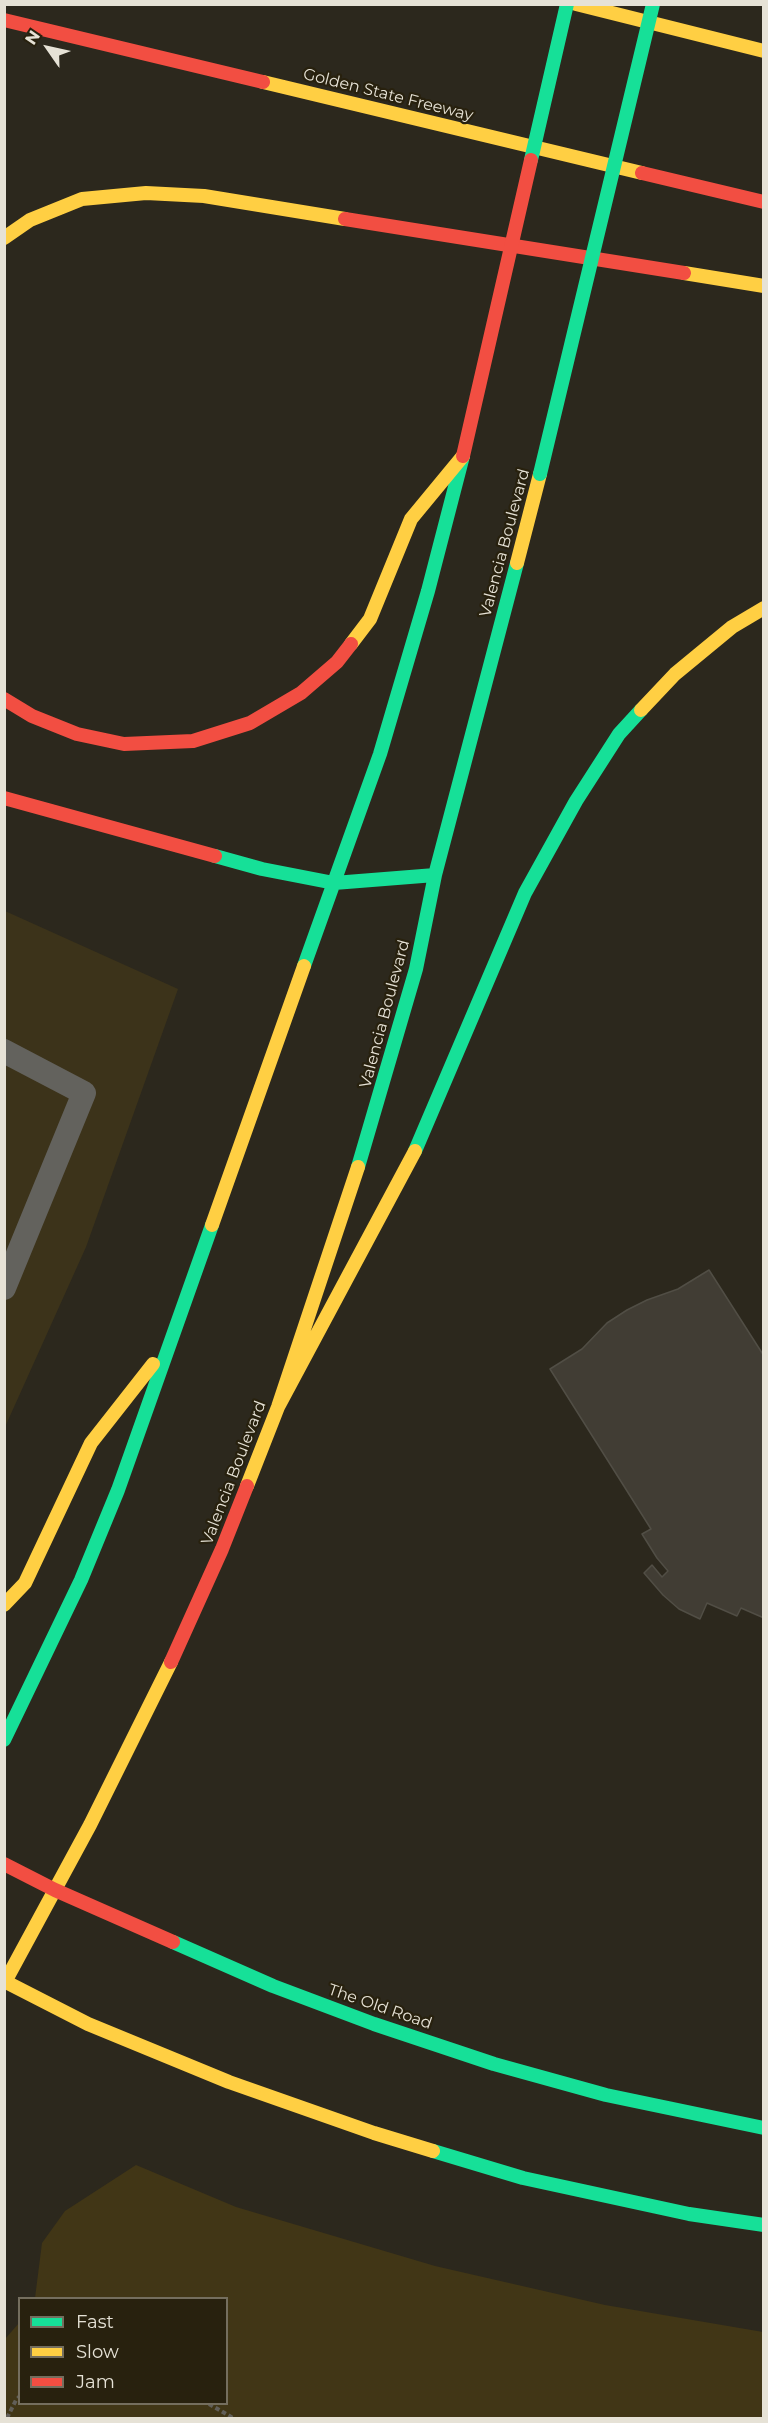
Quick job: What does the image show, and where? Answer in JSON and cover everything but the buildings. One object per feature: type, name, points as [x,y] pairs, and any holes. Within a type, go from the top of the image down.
[{"type":"main road","points":[[4,1740],[81,1580],[118,1490],[380,754],[428,591],[464,456],[567,4]]},
{"type":"main road","points":[[576,4],[764,51]]},
{"type":"main road","name":"Valencia Boulevard","points":[[5,1981],[90,1826],[171,1662],[222,1549],[278,1407],[379,1101],[416,969],[435,875],[540,474],[653,4]]},
{"type":"main road","name":"Golden State Freeway","points":[[4,20],[764,202]]},
{"type":"main road","points":[[4,238],[30,220],[82,199],[146,193],[204,196],[764,286]]},
{"type":"main road","points":[[4,699],[32,716],[77,734],[124,744],[193,741],[250,723],[301,693],[338,662],[370,619],[411,519],[464,456]]},
{"type":"main road","points":[[278,1407],[411,1161],[525,893],[576,801],[619,734],[675,674],[732,627],[764,608]]},
{"type":"main road","points":[[4,798],[262,869],[334,883],[435,875]]},
{"type":"main road","points":[[4,1605],[26,1583],[91,1443],[170,1342]]},
{"type":"main road","name":"The Old Road","points":[[4,1864],[55,1890],[273,1986],[375,2024],[494,2064],[606,2095],[764,2127]]},
{"type":"main road","points":[[5,1981],[88,2025],[229,2082],[374,2133],[523,2178],[688,2214],[764,2225]]},
{"type":"lane","points":[[4,1051],[84,1093],[4,1288]]},
{"type":"path","points":[[7,2418],[18,2398]]},
{"type":"path","points":[[212,2405],[233,2418]]},
{"type":"shaded area","points":[[5,911],[178,989],[86,1247],[5,1427]]},
{"type":"shaded area","points":[[136,2165],[236,2207],[435,2266],[605,2305],[763,2332],[763,2418],[5,2418],[5,2339],[18,2324],[18,2405],[228,2405],[228,2297],[35,2297],[42,2243],[65,2211]]},
{"type":"traffic: fast","points":[[531,160],[567,4]]},
{"type":"traffic: fast","points":[[540,474],[653,4]]},
{"type":"traffic: fast","points":[[304,966],[380,754],[428,591],[463,456]]},
{"type":"traffic: fast","points":[[358,1167],[416,969],[435,875],[517,563]]},
{"type":"traffic: fast","points":[[415,1151],[525,893],[576,801],[619,734],[641,710]]},
{"type":"traffic: fast","points":[[215,856],[262,869],[334,883],[435,875]]},
{"type":"traffic: fast","points":[[4,1740],[81,1580],[118,1490],[212,1225]]},
{"type":"traffic: fast","points":[[173,1942],[273,1986],[374,2024],[494,2064],[606,2095],[764,2128]]},
{"type":"traffic: fast","points":[[433,2151],[523,2178],[689,2214],[764,2225]]},
{"type":"traffic: slow","points":[[576,4],[764,51]]},
{"type":"traffic: slow","points":[[263,82],[642,173]]},
{"type":"traffic: slow","points":[[4,238],[30,220],[82,199],[146,193],[204,196],[345,219]]},
{"type":"traffic: slow","points":[[684,273],[764,286]]},
{"type":"traffic: slow","points":[[351,644],[370,619],[411,519],[463,456]]},
{"type":"traffic: slow","points":[[517,563],[540,474]]},
{"type":"traffic: slow","points":[[641,710],[675,674],[732,627],[764,608]]},
{"type":"traffic: slow","points":[[212,1225],[304,966]]},
{"type":"traffic: slow","points":[[278,1407],[415,1151]]},
{"type":"traffic: slow","points":[[247,1486],[278,1407],[358,1167]]},
{"type":"traffic: slow","points":[[4,1605],[25,1583],[91,1443],[153,1364]]},
{"type":"traffic: slow","points":[[5,1982],[90,1825],[171,1662]]},
{"type":"traffic: slow","points":[[4,1981],[88,2024],[229,2082],[374,2133],[433,2151]]},
{"type":"traffic: jam","points":[[4,20],[263,82]]},
{"type":"traffic: jam","points":[[463,456],[531,160]]},
{"type":"traffic: jam","points":[[642,173],[764,202]]},
{"type":"traffic: jam","points":[[345,219],[684,273]]},
{"type":"traffic: jam","points":[[4,699],[32,716],[77,734],[124,744],[193,741],[250,723],[301,693],[337,662],[351,644]]},
{"type":"traffic: jam","points":[[4,798],[215,856]]},
{"type":"traffic: jam","points":[[171,1662],[222,1549],[247,1486]]},
{"type":"traffic: jam","points":[[4,1864],[55,1890],[173,1942]]}]
